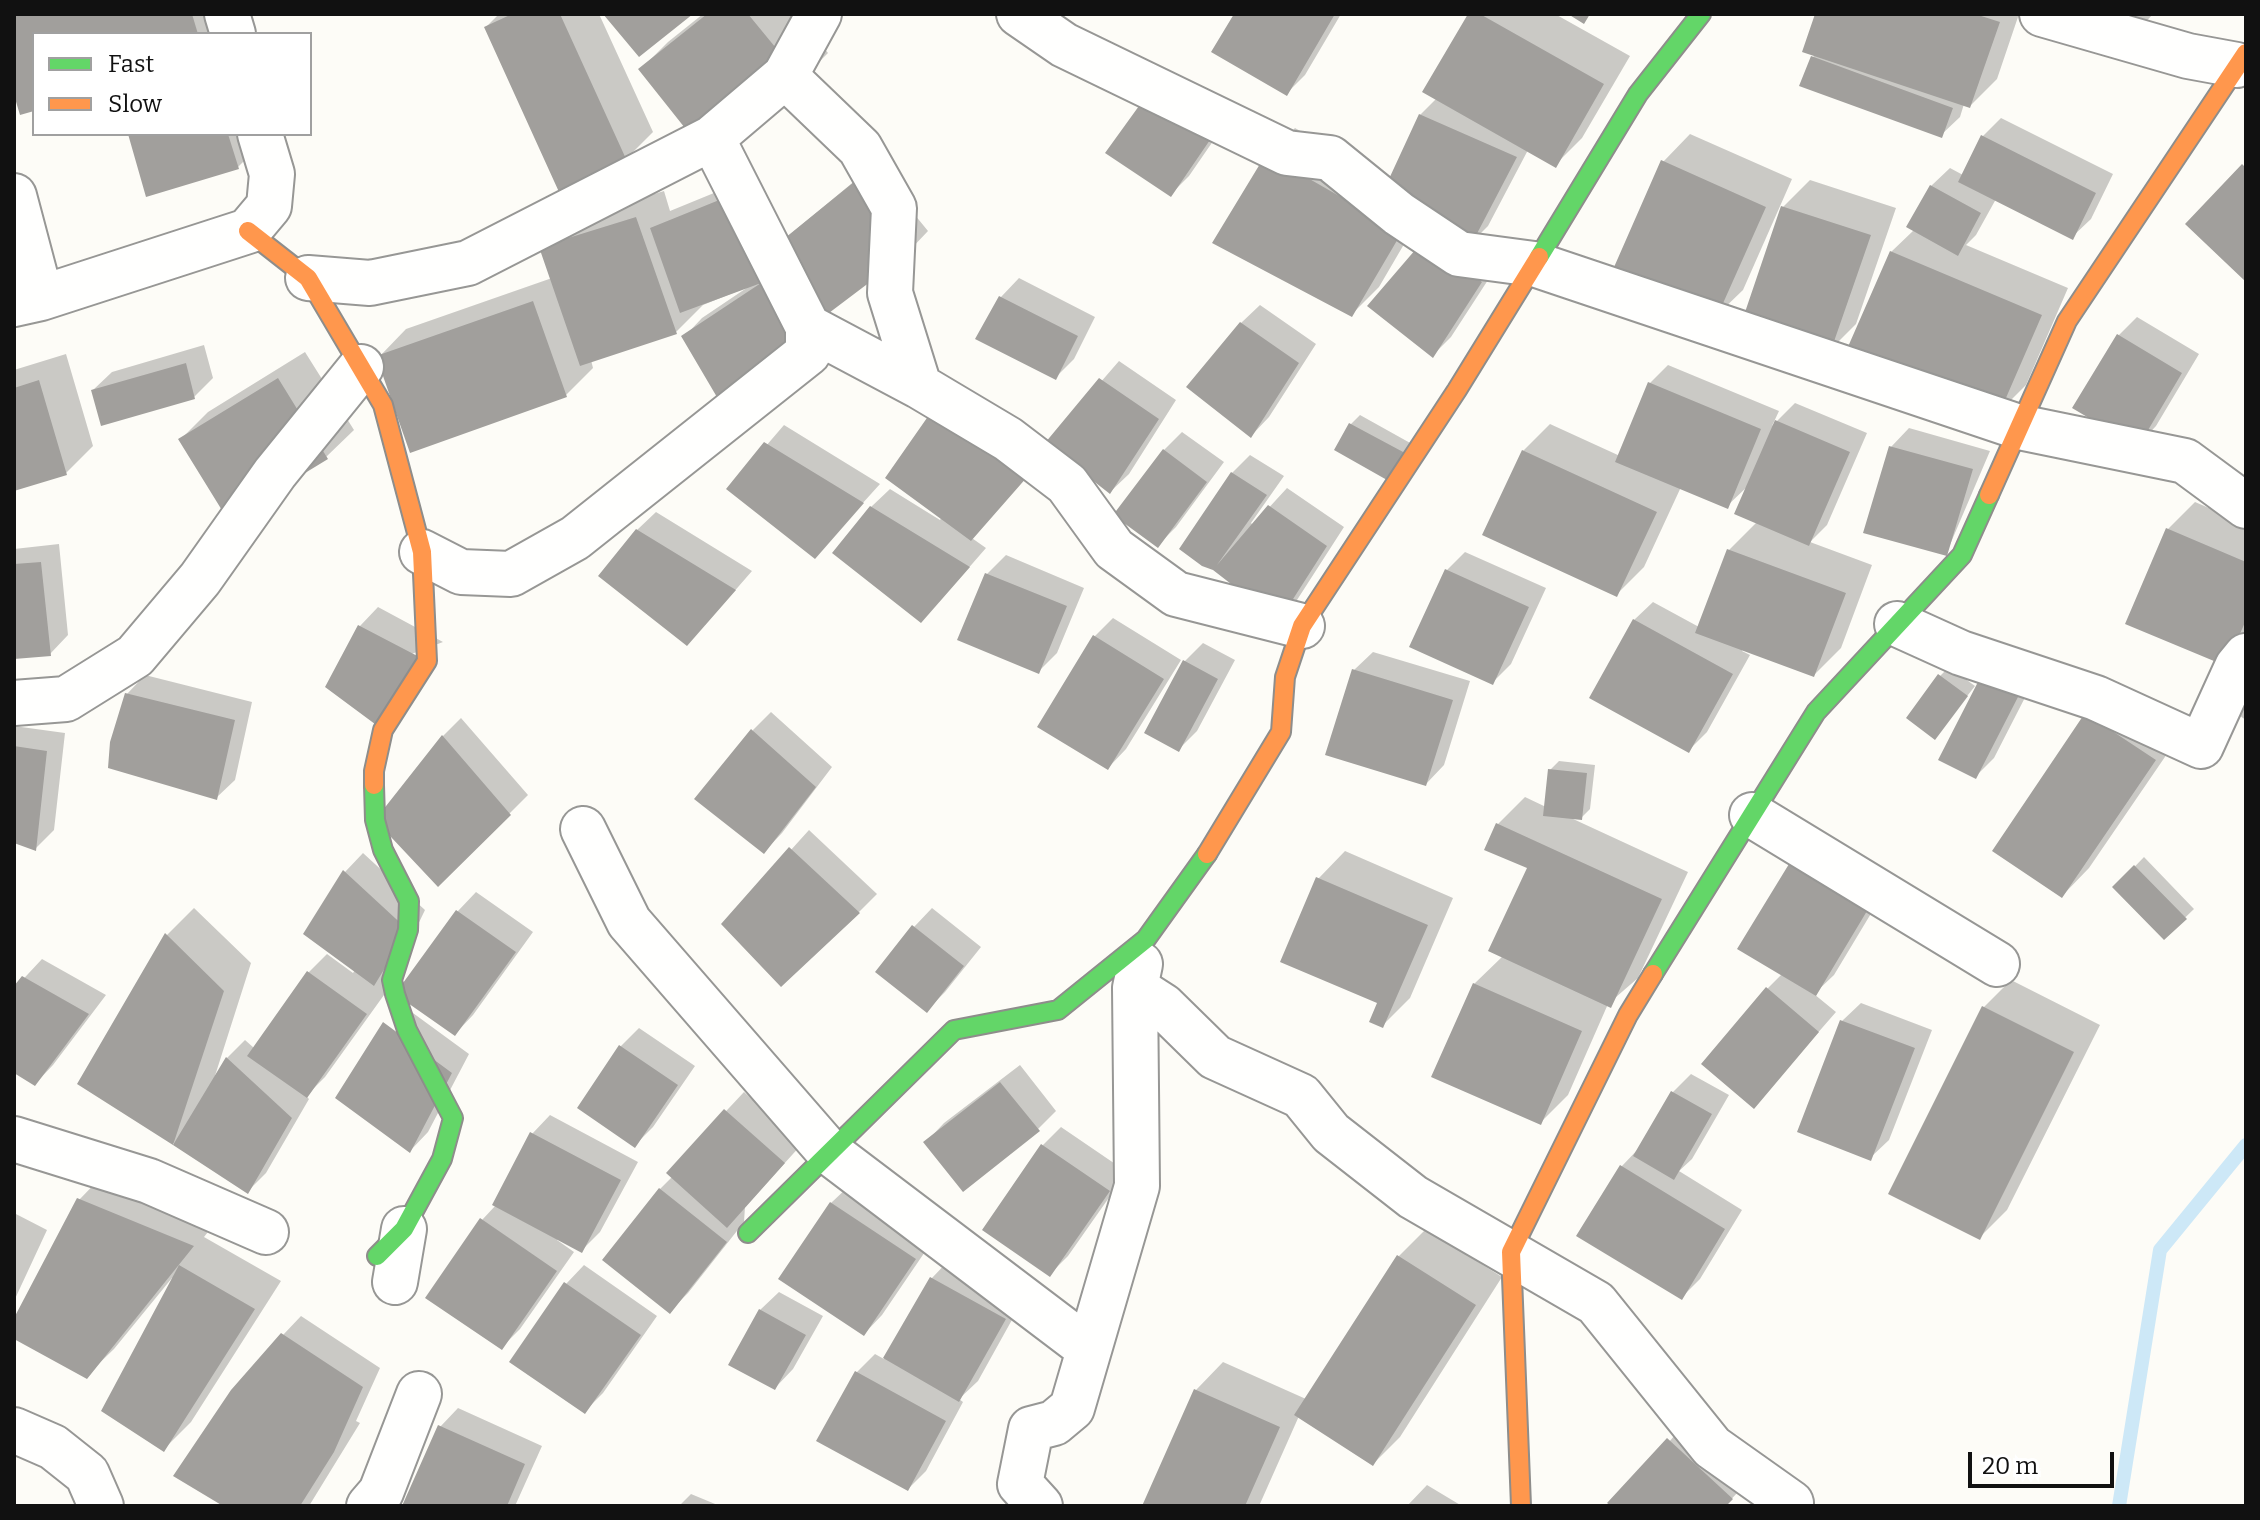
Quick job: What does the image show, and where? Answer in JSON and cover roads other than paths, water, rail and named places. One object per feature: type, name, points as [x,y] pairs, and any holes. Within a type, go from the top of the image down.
[{"type":"street","points":[[308,278],[370,283],[468,263],[712,138],[785,76],[819,14]]},
{"type":"street","points":[[1019,14],[1064,45],[1287,153],[1330,158],[1399,214],[1459,254],[1534,264],[2019,427],[2185,461],[2246,506]]},
{"type":"street","points":[[748,1233],[954,1030],[1058,1010],[1146,939],[1202,862],[1281,732],[1285,677],[1302,626],[1457,390],[1638,94],[1701,14]]},
{"type":"street","points":[[2042,14],[2188,56],[2241,59]]},
{"type":"street","points":[[1521,1506],[1511,1252],[1628,1015],[1816,712],[1962,555],[2067,321],[2241,59]]},
{"type":"street","points":[[785,76],[860,148],[894,208],[890,293],[919,386]]},
{"type":"street","points":[[14,196],[28,301],[248,231],[269,206],[272,174],[261,136]]},
{"type":"street","points":[[422,552],[461,572],[511,574],[575,538],[808,353],[808,327],[712,138]]},
{"type":"street","points":[[248,231],[308,278],[383,405],[422,552],[427,661],[383,730],[374,771],[375,820],[383,850],[409,901],[408,930],[392,980],[395,994],[407,1030],[453,1118],[442,1159],[392,1256]]},
{"type":"street","points":[[808,327],[919,386],[1008,439],[1067,484],[1114,549],[1176,594],[1302,626]]},
{"type":"street","points":[[14,703],[66,699],[135,656],[200,579],[275,473],[361,367]]},
{"type":"street","points":[[1897,624],[1961,653],[2096,698],[2201,746],[2237,667],[2246,656]]},
{"type":"street","points":[[1752,815],[1997,964]]},
{"type":"street","points":[[583,829],[629,922],[829,1152],[1089,1349]]},
{"type":"street","points":[[1040,1506],[1020,1484],[1031,1429],[1054,1423],[1072,1408],[1137,1186],[1135,988],[1146,939]]},
{"type":"street","points":[[1135,988],[1163,1006],[1215,1057],[1301,1096],[1331,1133],[1413,1197],[1596,1303],[1712,1447],[1791,1503]]},
{"type":"street","points":[[14,1139],[149,1181],[266,1232]]},
{"type":"street","points":[[369,1506],[381,1492],[419,1394]]},
{"type":"street","points":[[14,1430],[53,1447],[87,1474],[101,1506]]},
{"type":"waterway","points":[[2119,1506],[2160,1250],[2246,1145]]}]
